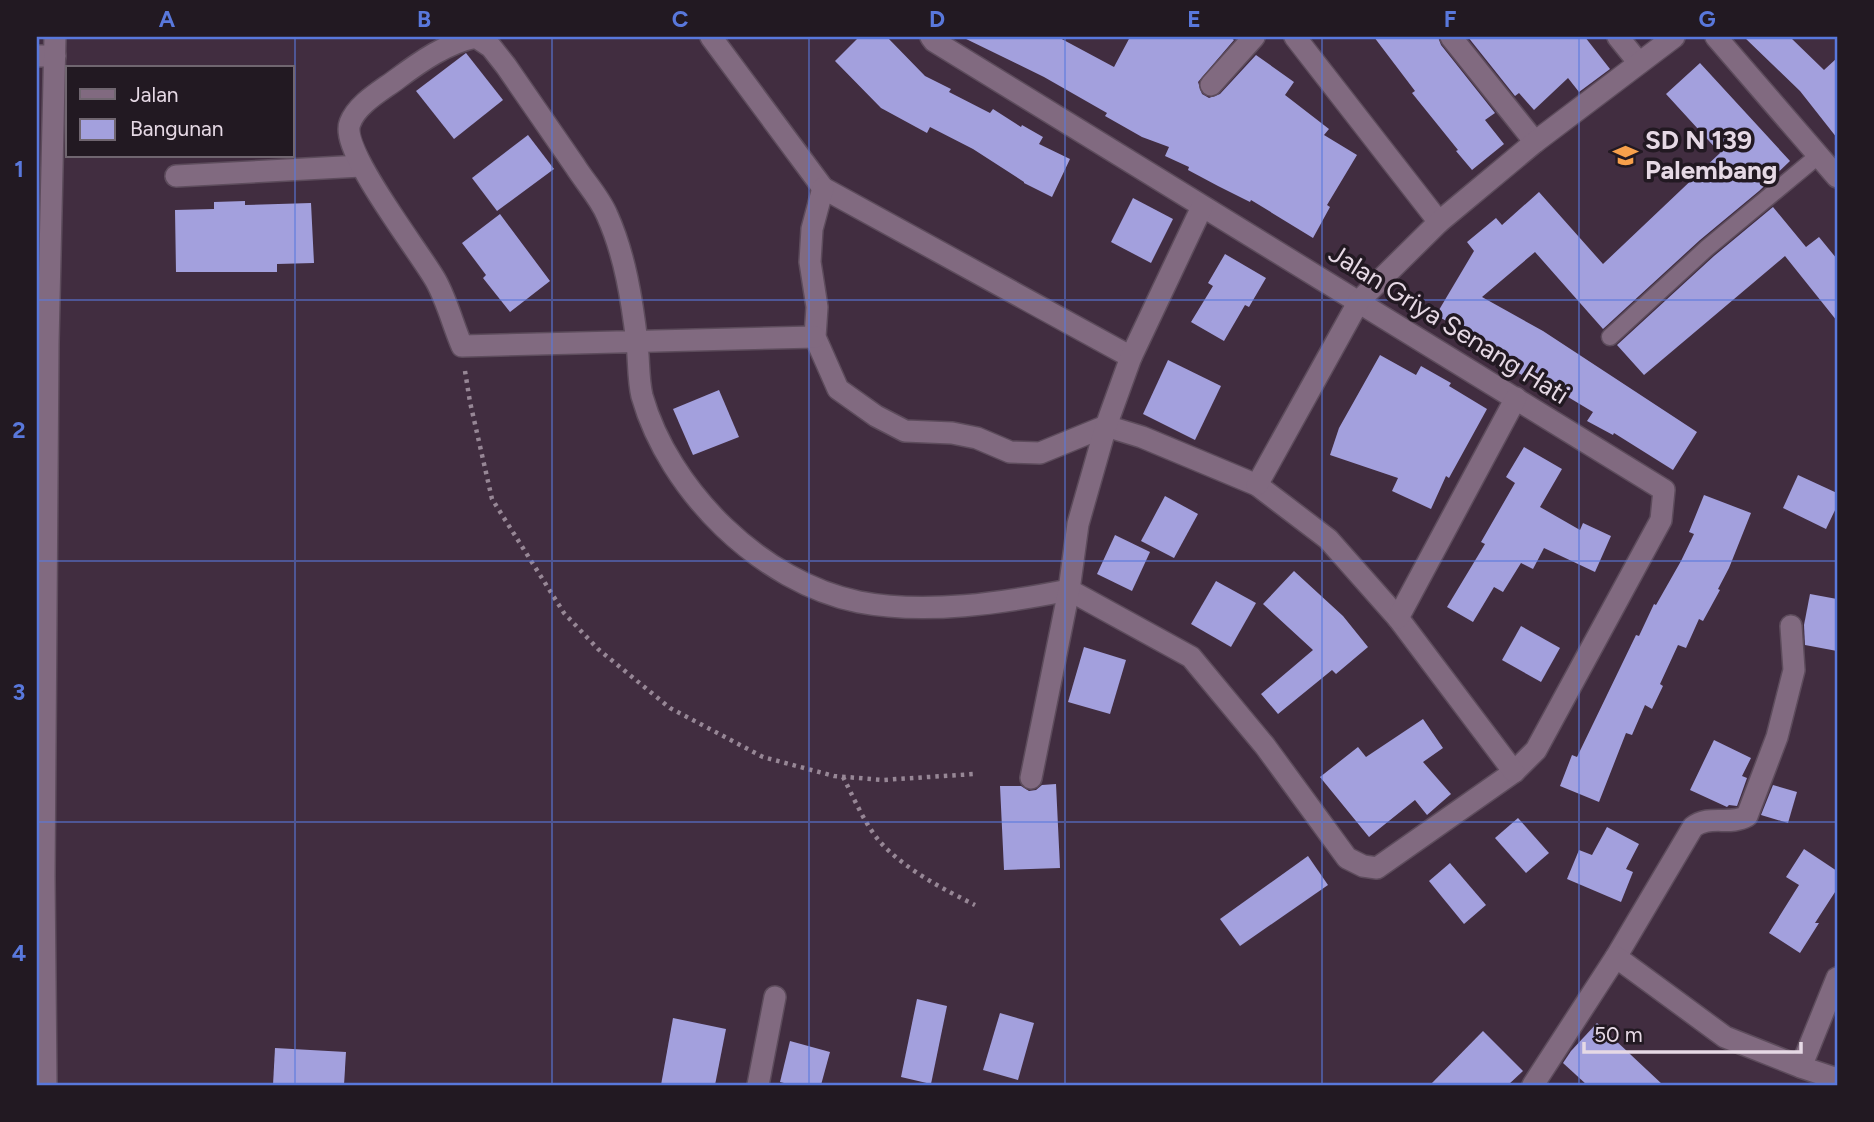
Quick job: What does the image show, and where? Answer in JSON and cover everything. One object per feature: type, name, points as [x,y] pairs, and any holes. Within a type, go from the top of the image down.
[{"type":"street","points":[[815,337],[636,340],[462,346],[437,282],[361,166],[349,138],[349,124],[359,108],[412,68],[456,41],[477,37],[492,47],[607,213],[626,269],[636,340],[642,395],[664,452],[687,487],[715,518],[759,555],[806,584],[859,601],[915,607],[988,604],[1069,590]]},
{"type":"street","points":[[711,37],[823,188],[1130,357]]},
{"type":"street","name":"Jalan Griya Senang Hati","points":[[931,37],[1202,207],[1664,490],[1661,520],[1536,750],[1514,772],[1377,868],[1363,866],[1347,858],[1339,849],[1265,746],[1191,657],[1069,590]]},
{"type":"street","points":[[1211,85],[1254,37]]},
{"type":"street","points":[[1295,37],[1439,222]]},
{"type":"street","points":[[1451,37],[1535,142]]},
{"type":"street","points":[[1618,37],[1639,63]]},
{"type":"street","points":[[1256,485],[1359,301],[1439,222],[1535,142],[1674,37]]},
{"type":"street","points":[[1716,37],[1837,177]]},
{"type":"street","points":[[46,1085],[42,583],[48,343],[49,50]]},
{"type":"street","points":[[176,176],[361,166]]},
{"type":"street","points":[[823,188],[812,229],[810,262],[817,307],[815,337],[838,389],[876,416],[905,431],[951,433],[977,438],[1010,452],[1040,453],[1106,426],[1142,437],[1256,485],[1328,539],[1398,618],[1514,772]]},
{"type":"street","points":[[1031,778],[1069,590],[1078,524],[1106,426],[1130,357],[1202,207]]},
{"type":"street","points":[[1398,618],[1516,398]]},
{"type":"street","points":[[1533,1085],[1616,957],[1693,827],[1708,820],[1734,821],[1747,816],[1777,737],[1794,670],[1791,626]]},
{"type":"street","points":[[1616,957],[1725,1037],[1837,1079]]},
{"type":"street","points":[[1801,1067],[1837,978]]},
{"type":"street","points":[[758,1085],[775,997]]},
{"type":"lane","points":[[1610,337],[1707,248],[1819,155]]},
{"type":"path","points":[[462,346],[470,402],[492,499],[564,613],[598,649],[670,708],[763,757],[843,777],[883,780],[974,774]]},
{"type":"path","points":[[843,777],[880,842],[917,872],[975,905]]},
{"type":"building","points":[[859,37],[887,37],[925,76],[951,89],[949,92],[990,113],[993,109],[1021,127],[1022,125],[1043,137],[1039,144],[1070,159],[1052,197],[1024,183],[973,149],[930,127],[927,133],[881,108],[835,61]]},
{"type":"building","points":[[962,37],[1058,37],[1114,67],[1130,37],[1230,37],[1234,40],[1198,82],[1202,94],[1209,98],[1220,94],[1256,55],[1294,82],[1285,95],[1329,129],[1324,135],[1357,155],[1327,205],[1330,207],[1313,238],[1251,200],[1250,202],[1218,186],[1188,170],[1189,167],[1165,156],[1169,147],[1142,137],[1105,116],[1107,113],[1044,77]]},
{"type":"building","points":[[1374,37],[1438,37],[1441,45],[1495,113],[1485,120],[1504,144],[1472,170],[1412,93],[1415,91]]},
{"type":"building","points":[[1468,37],[1585,37],[1610,69],[1579,92],[1568,78],[1534,110],[1519,93],[1515,96]]},
{"type":"building","points":[[1744,37],[1790,37],[1824,70],[1837,58],[1837,138],[1800,91]]},
{"type":"building","points":[[466,53],[503,100],[454,139],[416,91]]},
{"type":"building","points":[[1700,63],[1790,161],[1603,329],[1535,252],[1482,297],[1543,331],[1697,432],[1673,470],[1614,433],[1613,435],[1587,421],[1593,412],[1553,388],[1551,390],[1499,362],[1503,354],[1436,315],[1474,251],[1467,242],[1496,218],[1502,225],[1539,192],[1603,264],[1720,153],[1666,94]]},
{"type":"building","points":[[528,135],[554,169],[497,211],[472,178]]},
{"type":"building","points":[[1133,198],[1173,219],[1151,263],[1111,242]]},
{"type":"building","points":[[245,201],[245,205],[311,203],[314,263],[277,264],[277,272],[176,272],[175,210],[214,209],[214,202]]},
{"type":"building","points":[[1773,207],[1806,247],[1819,237],[1837,259],[1837,321],[1785,256],[1644,375],[1617,345],[1714,256]]},
{"type":"building","points":[[500,214],[550,281],[510,312],[483,278],[486,275],[462,243]]},
{"type":"building","points":[[1225,254],[1266,278],[1249,307],[1245,305],[1224,341],[1191,322],[1213,286],[1208,283]]},
{"type":"building","points":[[1380,355],[1416,375],[1421,366],[1451,383],[1449,386],[1487,409],[1449,478],[1446,476],[1431,509],[1392,491],[1398,478],[1330,455],[1339,428]]},
{"type":"building","points":[[1168,360],[1221,386],[1195,440],[1143,414]]},
{"type":"building","points":[[719,390],[739,437],[693,455],[673,409]]},
{"type":"building","points":[[1524,447],[1562,469],[1540,507],[1580,530],[1583,523],[1611,536],[1595,572],[1544,548],[1533,569],[1521,563],[1503,592],[1494,587],[1473,622],[1447,607],[1485,544],[1481,542],[1515,483],[1506,477]]},
{"type":"building","points":[[1798,475],[1837,493],[1837,506],[1826,529],[1783,508]]},
{"type":"building","points":[[1704,495],[1751,513],[1718,589],[1720,590],[1703,621],[1699,619],[1686,648],[1678,645],[1652,709],[1645,705],[1632,735],[1626,733],[1599,802],[1560,786],[1572,755],[1577,757],[1636,635],[1639,636],[1654,604],[1656,605],[1681,561],[1694,534],[1689,532]]},
{"type":"building","points":[[1165,496],[1198,514],[1174,558],[1141,541]]},
{"type":"building","points":[[1115,535],[1150,552],[1132,591],[1097,574]]},
{"type":"building","points":[[1294,571],[1343,616],[1368,647],[1336,674],[1332,670],[1278,714],[1261,694],[1313,650],[1263,604]]},
{"type":"building","points":[[1216,581],[1256,603],[1231,647],[1191,624]]},
{"type":"building","points":[[1810,594],[1837,599],[1837,651],[1805,645],[1804,625]]},
{"type":"building","points":[[1521,626],[1560,648],[1541,682],[1502,660]]},
{"type":"building","points":[[1084,647],[1126,660],[1110,714],[1068,702]]},
{"type":"building","points":[[1423,719],[1443,748],[1423,762],[1451,794],[1427,815],[1415,800],[1369,837],[1320,777],[1358,747],[1366,757]]},
{"type":"building","points":[[1714,740],[1751,758],[1742,776],[1747,778],[1737,806],[1727,807],[1690,790]]},
{"type":"building","points":[[1056,784],[1060,868],[1004,870],[1000,786],[1021,786],[1029,791],[1042,785]]},
{"type":"building","points":[[1773,785],[1797,792],[1788,823],[1761,815]]},
{"type":"building","points":[[1518,818],[1549,853],[1526,873],[1495,838]]},
{"type":"building","points":[[1607,827],[1639,844],[1626,869],[1633,872],[1621,902],[1567,879],[1579,850],[1592,855]]},
{"type":"building","points":[[1804,849],[1837,871],[1837,889],[1800,953],[1769,933],[1799,885],[1786,877]]},
{"type":"building","points":[[1308,856],[1328,885],[1240,946],[1220,919]]},
{"type":"building","points":[[1450,863],[1486,905],[1464,924],[1429,881]]},
{"type":"building","points":[[917,999],[947,1006],[931,1084],[901,1077]]},
{"type":"building","points":[[1000,1013],[1034,1023],[1018,1080],[983,1070]]},
{"type":"building","points":[[673,1018],[726,1029],[715,1085],[661,1085]]},
{"type":"building","points":[[1597,1023],[1663,1085],[1587,1085],[1563,1063]]},
{"type":"building","points":[[1483,1031],[1523,1071],[1508,1085],[1430,1085]]},
{"type":"building","points":[[790,1041],[830,1052],[821,1085],[792,1085],[780,1082]]},
{"type":"building","points":[[275,1048],[346,1052],[344,1085],[273,1085]]},
{"type":"place","name":"SD N 139 Palembang","points":[[1625,155]]}]
